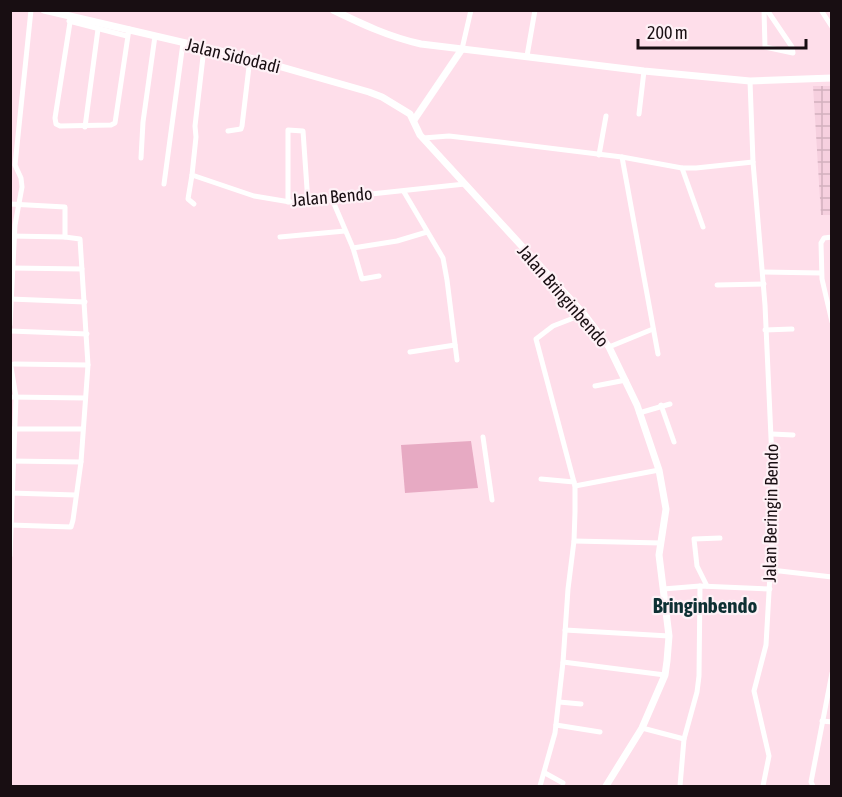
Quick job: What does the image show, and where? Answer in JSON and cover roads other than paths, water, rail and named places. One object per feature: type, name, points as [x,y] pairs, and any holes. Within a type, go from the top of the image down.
[{"type":"street","points":[[10,325],[14,204],[22,183],[15,165],[31,10]]},
{"type":"street","name":"Jalan Sidodadi","points":[[44,10],[70,19],[128,33],[155,36],[250,58],[376,94],[410,114],[414,120]]},
{"type":"street","points":[[414,120],[462,49],[471,10]]},
{"type":"street","points":[[527,56],[535,10]]},
{"type":"street","points":[[766,10],[792,47],[793,53],[765,47],[766,10]]},
{"type":"street","points":[[821,10],[831,27]]},
{"type":"street","points":[[336,11],[400,39],[462,49],[750,81],[831,78]]},
{"type":"street","points":[[70,19],[98,29],[128,33],[115,123],[111,125],[60,126],[55,122],[70,19]]},
{"type":"street","points":[[86,127],[98,29]]},
{"type":"street","points":[[141,158],[143,122],[155,36]]},
{"type":"street","points":[[164,184],[183,43]]},
{"type":"street","points":[[194,204],[188,199],[204,48]]},
{"type":"street","points":[[228,131],[241,129],[242,126],[250,58]]},
{"type":"street","points":[[639,114],[645,71]]},
{"type":"street","name":"Jalan Beringin Bendo","points":[[750,81],[753,162],[764,284],[774,504],[766,645],[754,691],[769,756],[763,786]]},
{"type":"street","points":[[598,155],[606,116]]},
{"type":"street","name":"Jalan Bringinbendo","points":[[414,120],[423,138],[584,314],[609,347],[626,380],[659,470],[666,509],[660,568],[669,636],[664,675],[642,728],[606,786]]},
{"type":"street","points":[[288,202],[288,130],[303,131],[308,203]]},
{"type":"street","points":[[423,138],[449,136],[622,157],[682,168],[753,162]]},
{"type":"street","points":[[622,157],[658,354]]},
{"type":"street","points":[[682,168],[703,227]]},
{"type":"street","name":"Jalan Bendo","points":[[192,175],[254,196],[308,203],[465,184]]},
{"type":"street","points":[[404,192],[442,258],[457,360]]},
{"type":"street","points":[[332,199],[353,248],[362,279],[379,276]]},
{"type":"street","points":[[14,204],[65,207],[65,237]]},
{"type":"street","points":[[280,237],[345,231]]},
{"type":"street","points":[[353,248],[398,241],[427,232]]},
{"type":"street","points":[[11,525],[71,527],[81,462],[88,365],[80,239],[12,236]]},
{"type":"street","points":[[831,237],[824,238],[821,243],[821,273],[828,290],[831,322]]},
{"type":"street","points":[[11,268],[82,269]]},
{"type":"street","points":[[763,272],[821,273]]},
{"type":"street","points":[[717,285],[764,284]]},
{"type":"street","points":[[11,299],[85,302]]},
{"type":"street","points":[[540,786],[556,725],[559,702],[574,542],[574,484],[536,339],[553,326],[584,314]]},
{"type":"street","points":[[609,347],[653,329]]},
{"type":"street","points":[[765,330],[792,329]]},
{"type":"street","points":[[10,331],[87,334]]},
{"type":"street","points":[[410,352],[455,345]]},
{"type":"street","points":[[10,556],[12,364],[88,365]]},
{"type":"street","points":[[595,386],[626,380]]},
{"type":"street","points":[[13,397],[85,398]]},
{"type":"street","points":[[639,413],[670,404]]},
{"type":"street","points":[[661,405],[674,442]]},
{"type":"street","points":[[12,429],[82,429]]},
{"type":"street","points":[[772,434],[793,435]]},
{"type":"street","points":[[483,437],[492,500]]},
{"type":"street","points":[[12,461],[81,462]]},
{"type":"street","points":[[541,479],[574,484],[659,470]]},
{"type":"street","points":[[11,493],[76,495]]},
{"type":"street","points":[[707,586],[697,566],[694,539],[720,538]]},
{"type":"street","points":[[574,542],[661,543]]},
{"type":"street","points":[[771,570],[831,577]]},
{"type":"street","points":[[680,786],[684,739],[699,676],[700,586]]},
{"type":"street","points":[[663,589],[707,586],[770,589]]},
{"type":"street","points":[[565,630],[669,636]]},
{"type":"street","points":[[563,662],[664,675]]},
{"type":"street","points":[[813,786],[811,782],[831,673]]},
{"type":"street","points":[[559,702],[581,704]]},
{"type":"street","points":[[822,721],[831,722]]},
{"type":"street","points":[[556,725],[600,732]]},
{"type":"street","points":[[642,728],[684,739]]},
{"type":"street","points":[[545,773],[564,783]]},
{"type":"district","name":"Bringinbendo","points":[[705,606]]}]
